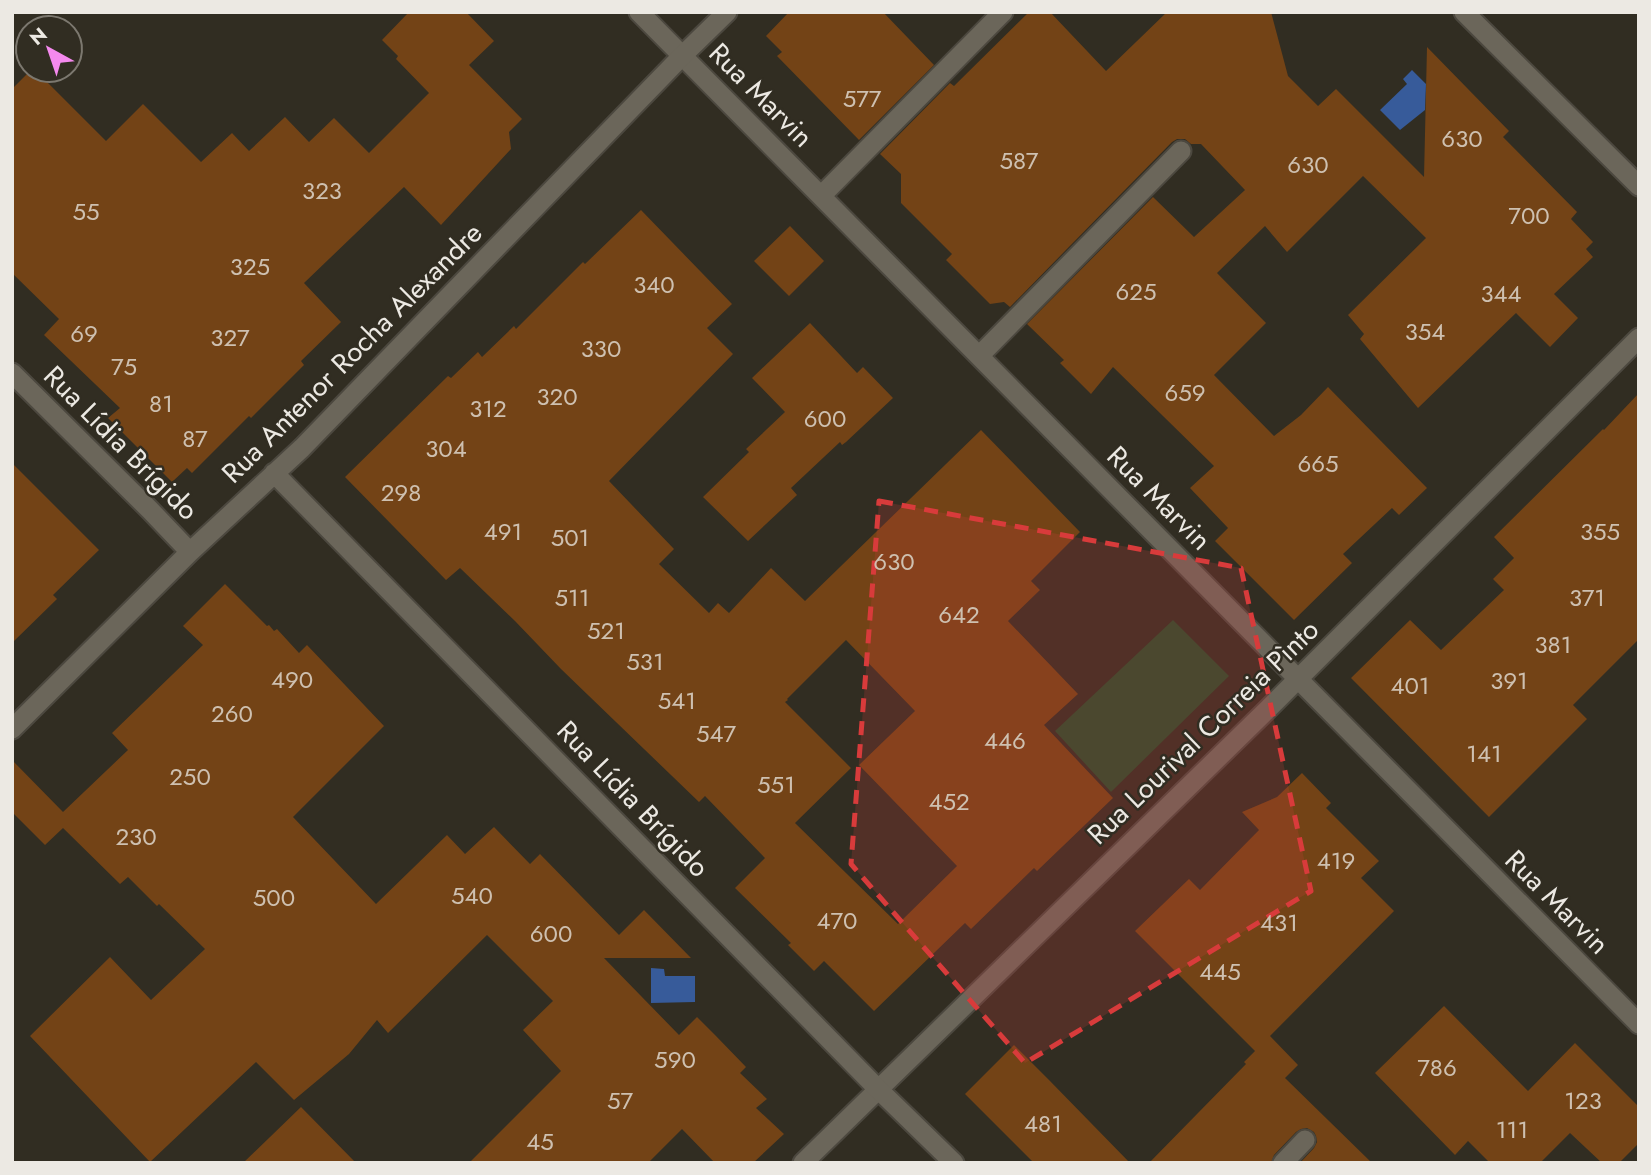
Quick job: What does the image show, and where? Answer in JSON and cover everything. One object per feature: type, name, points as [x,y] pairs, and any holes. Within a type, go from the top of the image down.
[{"type":"street","name":"Rua Marvin","points":[[639,12],[1639,1024]]},
{"type":"street","name":"Rua Antenor Rocha Alexandre","points":[[12,729],[190,552],[311,439],[727,12]]},
{"type":"street","points":[[821,196],[1003,12]]},
{"type":"street","points":[[1464,12],[1639,186]]},
{"type":"street","points":[[979,356],[1181,151]]},
{"type":"street","name":"Rua Lourival Correia Pìnto","points":[[803,1163],[1298,679],[1639,338]]},
{"type":"street","name":"Rua Lídia Brígido","points":[[12,373],[190,552]]},
{"type":"street","name":"Rua Lídia Brígido","points":[[274,473],[954,1163]]},
{"type":"street","points":[[1283,1163],[1306,1140]]},
{"type":"highlighted area","points":[[879,501],[1241,568],[1311,891],[1025,1063],[851,864]]},
{"type":"green space","points":[[1173,620],[1229,676],[1111,792],[1055,731]]},
{"type":"water","points":[[1412,70],[1426,84],[1425,110],[1400,130],[1380,110],[1407,84],[1403,79]]},
{"type":"water","points":[[651,968],[664,969],[665,976],[695,976],[695,1002],[651,1003]]},
{"type":"building","points":[[409,12],[466,12],[494,41],[469,65],[522,119],[509,132],[511,149],[441,225],[404,187],[304,283],[341,322],[301,361],[304,365],[251,418],[249,416],[192,473],[187,468],[172,482],[108,418],[120,408],[44,335],[59,319],[12,273],[12,89],[17,84],[49,84],[106,141],[143,104],[201,162],[232,133],[249,151],[285,117],[309,142],[334,118],[369,153],[429,93],[396,59],[398,56],[382,40]]},
{"type":"building","points":[[789,12],[883,12],[934,65],[859,140],[777,56],[782,52],[766,36]]},
{"type":"building","points":[[1029,12],[1050,12],[1106,71],[1167,12],[1271,12],[1288,76],[1318,106],[1336,89],[1424,177],[1427,47],[1509,131],[1503,137],[1577,212],[1571,219],[1593,242],[1586,249],[1593,257],[1554,294],[1578,318],[1550,347],[1516,313],[1418,408],[1360,339],[1364,334],[1348,315],[1426,238],[1363,176],[1287,252],[1265,226],[1217,273],[1266,323],[1214,375],[1274,436],[1301,415],[1328,387],[1427,488],[1399,515],[1392,508],[1343,554],[1352,563],[1294,620],[1215,541],[1228,528],[1190,488],[1214,466],[1113,367],[1091,394],[1060,363],[1064,360],[1027,324],[1153,197],[1194,237],[1245,190],[1201,144],[1177,139],[1010,307],[1004,302],[990,304],[946,260],[952,254],[901,203],[901,174],[880,154],[950,83],[954,86]]},
{"type":"building","points":[[641,210],[732,304],[707,328],[733,354],[609,481],[674,549],[659,564],[709,613],[718,603],[729,613],[771,568],[805,601],[981,430],[1080,532],[1031,581],[1040,590],[1008,621],[1078,694],[1044,725],[1113,798],[1037,871],[1034,868],[971,929],[965,923],[874,1011],[824,961],[814,971],[788,945],[791,943],[735,888],[765,858],[705,796],[699,802],[460,568],[446,580],[345,477],[448,376],[451,378],[478,352],[482,357],[514,326],[516,329],[583,262],[585,264]],"holes":[[[846,640],[915,711],[859,765],[957,866],[898,924],[795,823],[851,768],[785,702]]]},
{"type":"building","points":[[790,226],[824,261],[789,296],[754,261]]},
{"type":"building","points":[[810,323],[857,373],[863,367],[893,398],[791,488],[797,495],[748,541],[703,497],[749,452],[746,449],[785,412],[752,378]]},
{"type":"building","points":[[1639,393],[1639,639],[1573,705],[1587,719],[1489,817],[1351,678],[1410,620],[1441,650],[1504,590],[1493,579],[1514,558],[1494,537]]},
{"type":"building","points":[[12,463],[99,550],[53,595],[57,599],[12,643]]},
{"type":"building","points":[[225,584],[267,626],[274,631],[277,629],[299,653],[307,645],[384,726],[293,817],[376,904],[447,835],[465,854],[494,827],[530,864],[540,854],[619,935],[644,910],[691,958],[604,958],[679,1035],[697,1017],[746,1067],[740,1073],[767,1099],[756,1108],[784,1134],[753,1163],[715,1163],[682,1129],[648,1163],[469,1163],[561,1071],[523,1030],[553,1001],[487,935],[388,1033],[377,1020],[349,1054],[294,1100],[256,1062],[150,1162],[30,1036],[110,957],[151,1000],[205,949],[128,877],[120,884],[63,828],[45,845],[12,812],[12,760],[63,812],[128,750],[112,733],[203,645],[183,626]]},
{"type":"building","points":[[1302,773],[1331,803],[1326,808],[1379,861],[1361,878],[1394,911],[1270,1036],[1298,1065],[1285,1078],[1372,1163],[1300,1163],[1317,1142],[1314,1132],[1307,1128],[1296,1132],[1274,1155],[1271,1163],[1149,1163],[1246,1064],[1244,1062],[1255,1051],[1135,931],[1189,879],[1200,890],[1259,830],[1242,812],[1277,797]]},
{"type":"building","points":[[1444,1006],[1528,1091],[1575,1043],[1639,1107],[1639,1143],[1619,1163],[1602,1163],[1570,1133],[1540,1163],[1490,1163],[1468,1141],[1455,1155],[1375,1073]]},
{"type":"building","points":[[1014,1045],[1130,1163],[1034,1163],[965,1094]]},
{"type":"building","points":[[301,1107],[356,1163],[243,1163]]}]
